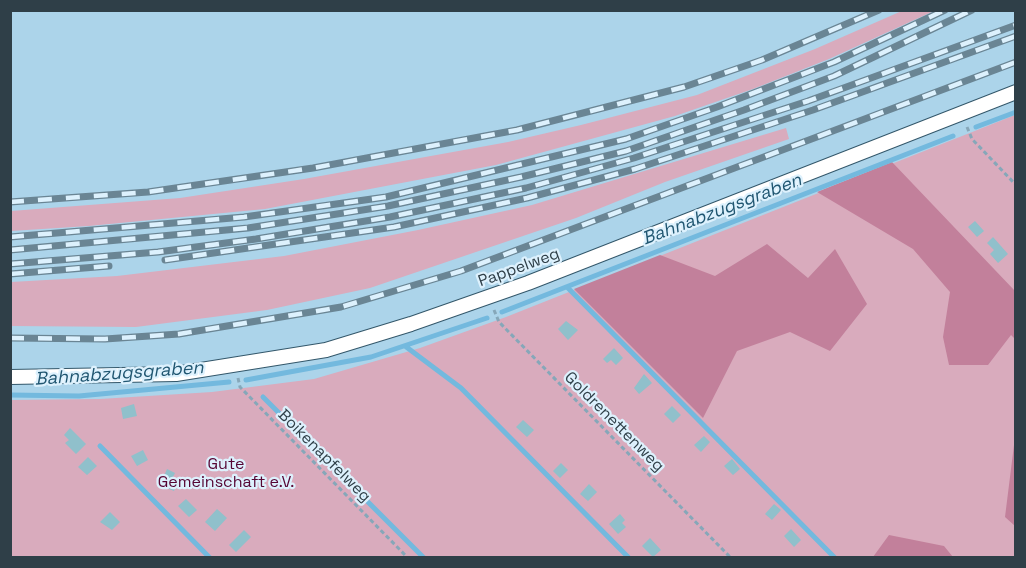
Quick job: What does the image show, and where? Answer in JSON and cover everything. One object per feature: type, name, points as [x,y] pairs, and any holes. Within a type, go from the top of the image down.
[{"type":"street","name":"Pappelweg","points":[[10,377],[176,374],[326,350],[488,298],[1016,92]]},
{"type":"path","points":[[962,114],[972,139],[1016,185]]},
{"type":"path","name":"Goldrenettenweg","points":[[488,298],[499,322],[731,558]]},
{"type":"path","name":"Boikenapfelweg","points":[[234,365],[240,387],[408,558]]},
{"type":"green space","points":[[904,10],[934,11],[829,59],[753,89],[675,116],[496,165],[265,209],[11,231],[11,211],[180,198],[304,179],[508,142],[581,125],[697,95],[815,49]]},
{"type":"green space","name":"Gute Gemeinschaft e.V.","points":[[1015,115],[1015,557],[11,558],[11,400],[100,399],[212,392],[314,379],[420,348],[506,317]]},
{"type":"green space","points":[[786,128],[789,139],[665,182],[576,218],[370,288],[267,310],[136,327],[11,326],[11,282],[117,276],[284,256],[418,230],[532,205]]},
{"type":"shaded area","points":[[892,162],[1015,291],[1015,339],[1011,335],[988,365],[949,365],[943,337],[950,292],[913,249],[817,192]]},
{"type":"shaded area","points":[[767,244],[808,278],[835,249],[867,304],[830,351],[790,332],[737,351],[703,418],[574,289],[660,255],[715,276]]},
{"type":"shaded area","points":[[1015,437],[1015,526],[1005,517]]},
{"type":"shaded area","points":[[889,535],[944,546],[953,557],[873,557]]},
{"type":"building","points":[[975,221],[984,231],[977,237],[968,227]]},
{"type":"building","points":[[993,237],[1008,254],[998,263],[990,254],[994,250],[987,243]]},
{"type":"building","points":[[566,321],[578,330],[568,340],[558,329]]},
{"type":"building","points":[[614,348],[623,358],[616,365],[611,360],[607,363],[603,359]]},
{"type":"building","points":[[644,374],[652,383],[639,394],[634,388]]},
{"type":"building","points":[[134,404],[137,416],[123,419],[121,408]]},
{"type":"building","points":[[672,406],[681,415],[673,423],[664,414]]},
{"type":"building","points":[[523,420],[534,430],[527,437],[516,427]]},
{"type":"building","points":[[70,428],[86,444],[76,454],[65,443],[69,440],[64,435]]},
{"type":"building","points":[[704,436],[710,442],[701,452],[694,445]]},
{"type":"building","points":[[143,450],[148,460],[137,466],[131,456]]},
{"type":"building","points":[[88,457],[97,466],[87,475],[78,467]]},
{"type":"building","points":[[732,459],[740,469],[733,475],[724,466]]},
{"type":"building","points":[[561,463],[568,470],[560,478],[553,471]]},
{"type":"building","points":[[167,469],[175,473],[173,477],[179,480],[174,491],[160,485]]},
{"type":"building","points":[[589,484],[597,492],[588,501],[580,494]]},
{"type":"building","points":[[186,499],[197,510],[189,517],[178,506]]},
{"type":"building","points":[[774,504],[781,510],[772,520],[765,514]]},
{"type":"building","points":[[217,509],[227,518],[215,531],[205,522]]},
{"type":"building","points":[[110,512],[120,522],[112,530],[100,522]]},
{"type":"building","points":[[620,514],[625,520],[622,523],[626,527],[618,534],[609,524]]},
{"type":"building","points":[[791,529],[801,540],[794,547],[784,536]]},
{"type":"building","points":[[244,530],[251,537],[236,552],[229,545]]},
{"type":"building","points":[[650,538],[661,550],[653,557],[642,546]]},
{"type":"waterway","name":"Bahnabzugsgraben","points":[[976,127],[1016,112]]},
{"type":"waterway","name":"Bahnabzugsgraben","points":[[502,312],[953,136]]},
{"type":"waterway","points":[[567,287],[835,558]]},
{"type":"waterway","name":"Bahnabzugsgraben","points":[[246,380],[371,357],[487,318]]},
{"type":"waterway","points":[[405,346],[461,388],[629,558]]},
{"type":"waterway","name":"Bahnabzugsgraben","points":[[10,395],[79,396],[229,382]]},
{"type":"waterway","points":[[263,397],[424,558]]},
{"type":"waterway","points":[[100,446],[210,558]]},
{"type":"railway","points":[[10,202],[148,192],[313,168],[517,130],[684,87],[762,60],[879,10]]},
{"type":"railway","points":[[10,237],[244,217],[386,197],[626,139],[834,62],[945,10]]},
{"type":"railway","points":[[10,250],[248,228],[388,206],[626,151],[834,76],[972,10]]},
{"type":"railway","points":[[10,264],[158,252],[256,239],[390,217],[526,188],[634,158],[808,101],[1016,25]]},
{"type":"railway","points":[[165,260],[394,227],[527,198],[635,169],[813,110],[1016,36]]},
{"type":"railway","points":[[10,338],[105,339],[179,334],[341,307],[461,271],[1016,62]]},
{"type":"railway","points":[[10,274],[109,266]]}]
